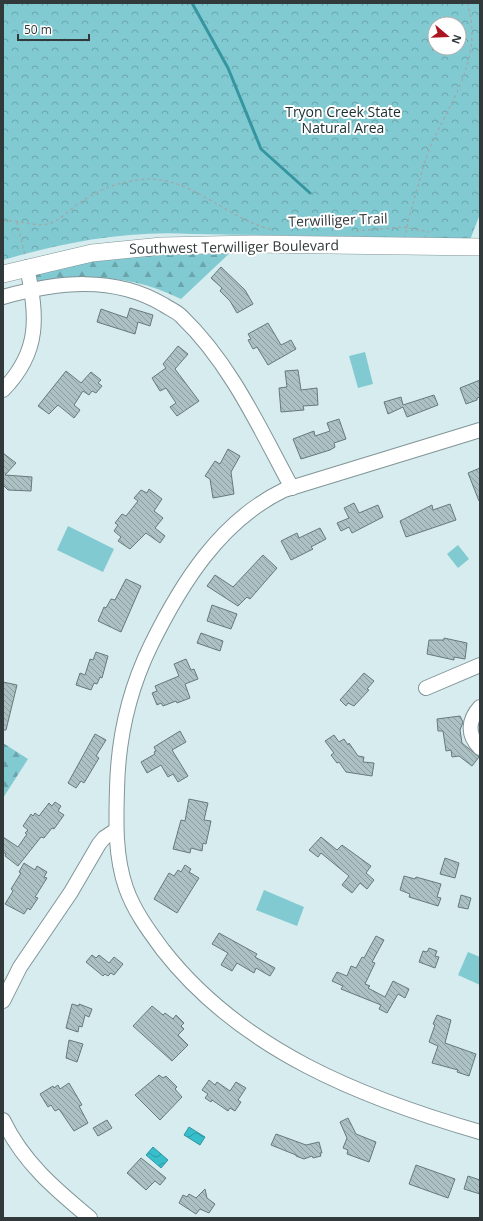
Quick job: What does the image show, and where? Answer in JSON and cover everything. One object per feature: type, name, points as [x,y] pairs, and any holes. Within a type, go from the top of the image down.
[{"type":"main road","name":"Southwest Terwilliger Boulevard","points":[[3,274],[27,267],[106,251],[162,246],[252,244],[474,246]]},
{"type":"street","points":[[3,390],[18,373],[30,351],[35,322],[32,290],[27,267]]},
{"type":"street","points":[[3,297],[32,290],[77,283],[106,284],[152,298],[182,316],[214,354],[238,388],[292,488]]},
{"type":"street","points":[[480,430],[292,488],[264,501],[232,528],[192,572],[168,610],[138,672],[122,724],[118,757],[116,830],[122,876],[133,906],[172,961],[203,994],[254,1035],[311,1069],[403,1107],[480,1132]]},
{"type":"street","points":[[426,688],[480,665]]},
{"type":"street","points":[[480,706],[473,714],[469,728],[474,742],[480,748]]},
{"type":"street","points":[[3,1002],[23,963],[71,892],[99,844],[104,838],[116,830]]},
{"type":"street","points":[[3,1120],[14,1141],[31,1166],[61,1195],[90,1218]]},
{"type":"path","points":[[467,3],[475,27],[475,39]]},
{"type":"path","points":[[406,245],[406,227],[425,160],[436,134],[467,79]]},
{"type":"path","name":"Terwilliger Trail","points":[[3,221],[49,224],[58,220],[82,201],[104,189],[128,181],[148,179],[167,182],[186,188],[252,224],[279,231]]},
{"type":"path","points":[[17,221],[27,267]]},
{"type":"path","name":"Terwilliger Trail","points":[[356,231],[406,227],[434,234]]},
{"type":"green space","name":"Tryon Creek State Natural Area","points":[[3,3],[480,3],[480,214],[470,240],[443,238],[168,233],[97,239],[3,260]]},
{"type":"green space","points":[[233,250],[181,299],[163,291],[128,281],[75,278],[38,283],[36,274],[87,258]]},
{"type":"green space","points":[[365,352],[373,384],[358,388],[349,356]]},
{"type":"green space","points":[[68,526],[114,549],[103,572],[57,550]]},
{"type":"green space","points":[[458,545],[469,559],[458,568],[447,554]]},
{"type":"green space","points":[[3,743],[28,759],[3,798]]},
{"type":"green space","points":[[264,890],[304,907],[297,926],[256,910]]},
{"type":"green space","points":[[468,952],[480,957],[480,985],[458,975]]},
{"type":"water","points":[[189,1127],[205,1137],[200,1145],[184,1135]]},
{"type":"water","points":[[153,1147],[168,1160],[161,1168],[146,1155]]},
{"type":"building","points":[[221,267],[245,290],[253,304],[237,313],[230,301],[220,291],[222,288],[211,278]]},
{"type":"building","points":[[130,308],[153,315],[150,326],[138,322],[135,334],[97,322],[101,309],[127,318]]},
{"type":"building","points":[[268,323],[281,345],[291,340],[296,349],[268,365],[257,347],[253,349],[248,340],[251,339],[248,334]]},
{"type":"building","points":[[178,346],[188,354],[175,369],[199,401],[177,416],[170,407],[176,403],[166,388],[160,391],[152,378],[166,368],[163,364]]},
{"type":"building","points":[[298,370],[301,390],[317,388],[318,405],[303,406],[304,410],[281,412],[279,388],[287,387],[285,371]]},
{"type":"building","points":[[66,371],[81,383],[91,372],[101,380],[98,383],[102,386],[96,393],[92,391],[89,395],[83,391],[74,405],[80,410],[74,418],[58,405],[49,414],[38,406]]},
{"type":"building","points":[[480,380],[480,397],[477,398],[477,400],[466,404],[460,388]]},
{"type":"building","points":[[434,395],[438,405],[407,417],[403,407],[388,414],[384,402],[401,397],[403,405]]},
{"type":"building","points":[[339,419],[346,439],[334,443],[335,447],[330,450],[301,459],[293,439],[314,431],[315,436],[330,431],[327,423]]},
{"type":"building","points":[[228,449],[240,456],[231,472],[234,494],[213,498],[210,479],[205,476],[215,461],[220,464]]},
{"type":"building","points":[[3,453],[16,463],[5,475],[32,477],[31,491],[8,490],[3,485]]},
{"type":"building","points":[[480,468],[480,501],[479,501],[468,473]]},
{"type":"building","points":[[149,489],[162,499],[154,511],[163,518],[155,528],[165,536],[160,543],[146,533],[130,549],[118,541],[121,537],[114,531],[118,525],[115,523],[122,514],[126,516],[138,501],[134,498],[141,490],[147,493]]},
{"type":"building","points":[[354,503],[359,513],[378,505],[383,517],[352,533],[349,527],[341,531],[337,523],[349,518],[344,508]]},
{"type":"building","points":[[450,504],[456,520],[406,537],[400,521],[432,505],[433,510]]},
{"type":"building","points":[[320,528],[326,539],[311,547],[313,549],[291,560],[281,541],[297,533],[299,538]]},
{"type":"building","points":[[263,555],[277,568],[250,599],[247,597],[238,606],[207,586],[215,575],[233,587]]},
{"type":"building","points":[[126,579],[141,586],[121,632],[98,621],[104,607],[106,608],[111,599],[115,600]]},
{"type":"building","points":[[212,605],[237,614],[231,629],[207,621]]},
{"type":"building","points":[[201,633],[223,641],[220,651],[197,643]]},
{"type":"building","points":[[444,638],[467,643],[465,659],[454,657],[454,660],[427,654],[429,640],[444,640]]},
{"type":"building","points":[[96,652],[108,656],[102,678],[100,677],[97,684],[94,683],[91,690],[76,685],[80,673],[85,675],[90,659],[93,660]]},
{"type":"building","points":[[186,659],[191,670],[194,669],[198,679],[185,684],[190,698],[163,706],[161,703],[157,705],[152,693],[157,691],[155,686],[179,676],[174,664]]},
{"type":"building","points":[[364,673],[374,681],[367,689],[369,690],[354,706],[348,703],[346,706],[340,700]]},
{"type":"building","points":[[3,682],[17,685],[6,730],[3,730]]},
{"type":"building","points":[[460,716],[463,722],[460,730],[462,743],[479,757],[472,766],[459,756],[452,757],[451,750],[446,751],[443,731],[438,731],[437,719]]},
{"type":"building","points":[[180,731],[186,742],[172,750],[188,776],[178,782],[173,774],[168,777],[161,765],[147,773],[141,762],[155,754],[154,752],[156,751],[154,747]]},
{"type":"building","points":[[95,734],[106,740],[96,756],[99,758],[84,783],[81,781],[76,788],[68,783]]},
{"type":"building","points":[[334,735],[339,742],[344,739],[348,745],[349,743],[358,756],[364,757],[363,762],[374,763],[372,776],[346,772],[339,762],[337,763],[331,755],[334,753],[325,741]]},
{"type":"building","points":[[189,799],[208,803],[204,820],[211,821],[206,844],[203,843],[202,851],[191,848],[190,853],[173,849],[181,820],[185,821]]},
{"type":"building","points":[[55,802],[61,806],[58,811],[64,815],[54,829],[52,828],[44,838],[41,837],[18,866],[5,856],[6,854],[3,852],[3,837],[18,847],[27,834],[25,833],[28,830],[23,826],[31,814],[33,816],[35,813],[39,816],[49,803],[52,806]]},
{"type":"building","points":[[321,837],[337,850],[342,845],[371,866],[366,873],[374,880],[367,889],[360,883],[352,893],[342,885],[349,876],[321,853],[318,857],[309,850]]},
{"type":"building","points":[[445,858],[459,863],[455,878],[440,874]]},
{"type":"building","points":[[24,863],[35,870],[37,866],[47,872],[44,877],[47,878],[35,897],[38,898],[30,910],[28,908],[24,914],[5,904],[13,891],[11,889],[21,873],[19,872]]},
{"type":"building","points":[[185,865],[191,869],[189,872],[199,878],[177,913],[154,899],[169,873],[174,876],[178,870],[181,872]]},
{"type":"building","points":[[404,876],[415,879],[416,877],[441,884],[437,897],[441,898],[438,906],[409,897],[410,894],[400,890]]},
{"type":"building","points":[[461,895],[471,898],[468,909],[458,907]]},
{"type":"building","points":[[219,933],[257,954],[255,957],[275,968],[270,976],[256,968],[254,973],[237,963],[232,971],[221,965],[228,953],[212,944]]},
{"type":"building","points":[[376,936],[384,940],[372,962],[375,963],[365,984],[370,986],[368,988],[385,997],[393,981],[409,989],[405,998],[398,994],[387,1013],[379,1009],[381,1005],[341,989],[343,986],[332,981],[337,972],[347,976],[351,966],[356,968],[362,957],[364,958]]},
{"type":"building","points":[[429,948],[437,951],[435,956],[439,957],[435,968],[419,962],[423,951],[427,952]]},
{"type":"building","points":[[92,955],[96,958],[99,955],[109,963],[114,957],[123,964],[114,975],[111,973],[108,976],[105,974],[103,976],[86,962]]},
{"type":"building","points":[[72,1004],[79,1006],[79,1004],[92,1009],[89,1017],[85,1015],[82,1027],[79,1026],[78,1032],[66,1028]]},
{"type":"building","points":[[152,1006],[163,1015],[165,1013],[173,1019],[176,1015],[184,1023],[181,1026],[184,1029],[178,1035],[188,1045],[172,1061],[133,1026]]},
{"type":"building","points":[[437,1015],[451,1020],[445,1043],[476,1054],[469,1076],[457,1072],[458,1070],[432,1063],[438,1046],[429,1042],[435,1025],[433,1024]]},
{"type":"building","points":[[69,1040],[83,1044],[77,1062],[66,1058]]},
{"type":"building","points":[[159,1075],[163,1078],[166,1076],[177,1087],[175,1089],[182,1097],[160,1120],[135,1095]]},
{"type":"building","points":[[209,1080],[215,1085],[217,1082],[230,1091],[236,1082],[246,1088],[238,1100],[241,1102],[235,1111],[230,1108],[228,1111],[212,1100],[211,1102],[205,1098],[208,1094],[202,1090]]},
{"type":"building","points":[[69,1083],[82,1105],[79,1106],[88,1123],[74,1131],[59,1109],[55,1111],[51,1105],[48,1107],[40,1094],[53,1086],[54,1088],[58,1085],[60,1089]]},
{"type":"building","points":[[348,1118],[356,1134],[376,1142],[369,1162],[347,1154],[348,1150],[343,1148],[347,1138],[340,1122]]},
{"type":"building","points":[[107,1120],[112,1128],[98,1136],[93,1128]]},
{"type":"building","points":[[276,1134],[306,1145],[319,1142],[322,1153],[320,1153],[321,1156],[313,1158],[312,1156],[304,1159],[271,1145]]},
{"type":"building","points":[[141,1158],[166,1178],[160,1185],[155,1181],[146,1190],[127,1173]]},
{"type":"building","points":[[416,1165],[455,1179],[448,1198],[409,1184]]},
{"type":"building","points":[[468,1176],[480,1180],[480,1194],[464,1189]]},
{"type":"building","points":[[205,1189],[207,1198],[215,1204],[209,1213],[200,1209],[196,1214],[179,1203],[183,1195],[187,1197],[189,1194],[196,1198]]},
{"type":"waterway","points":[[192,3],[228,68],[261,149],[310,193]]}]
